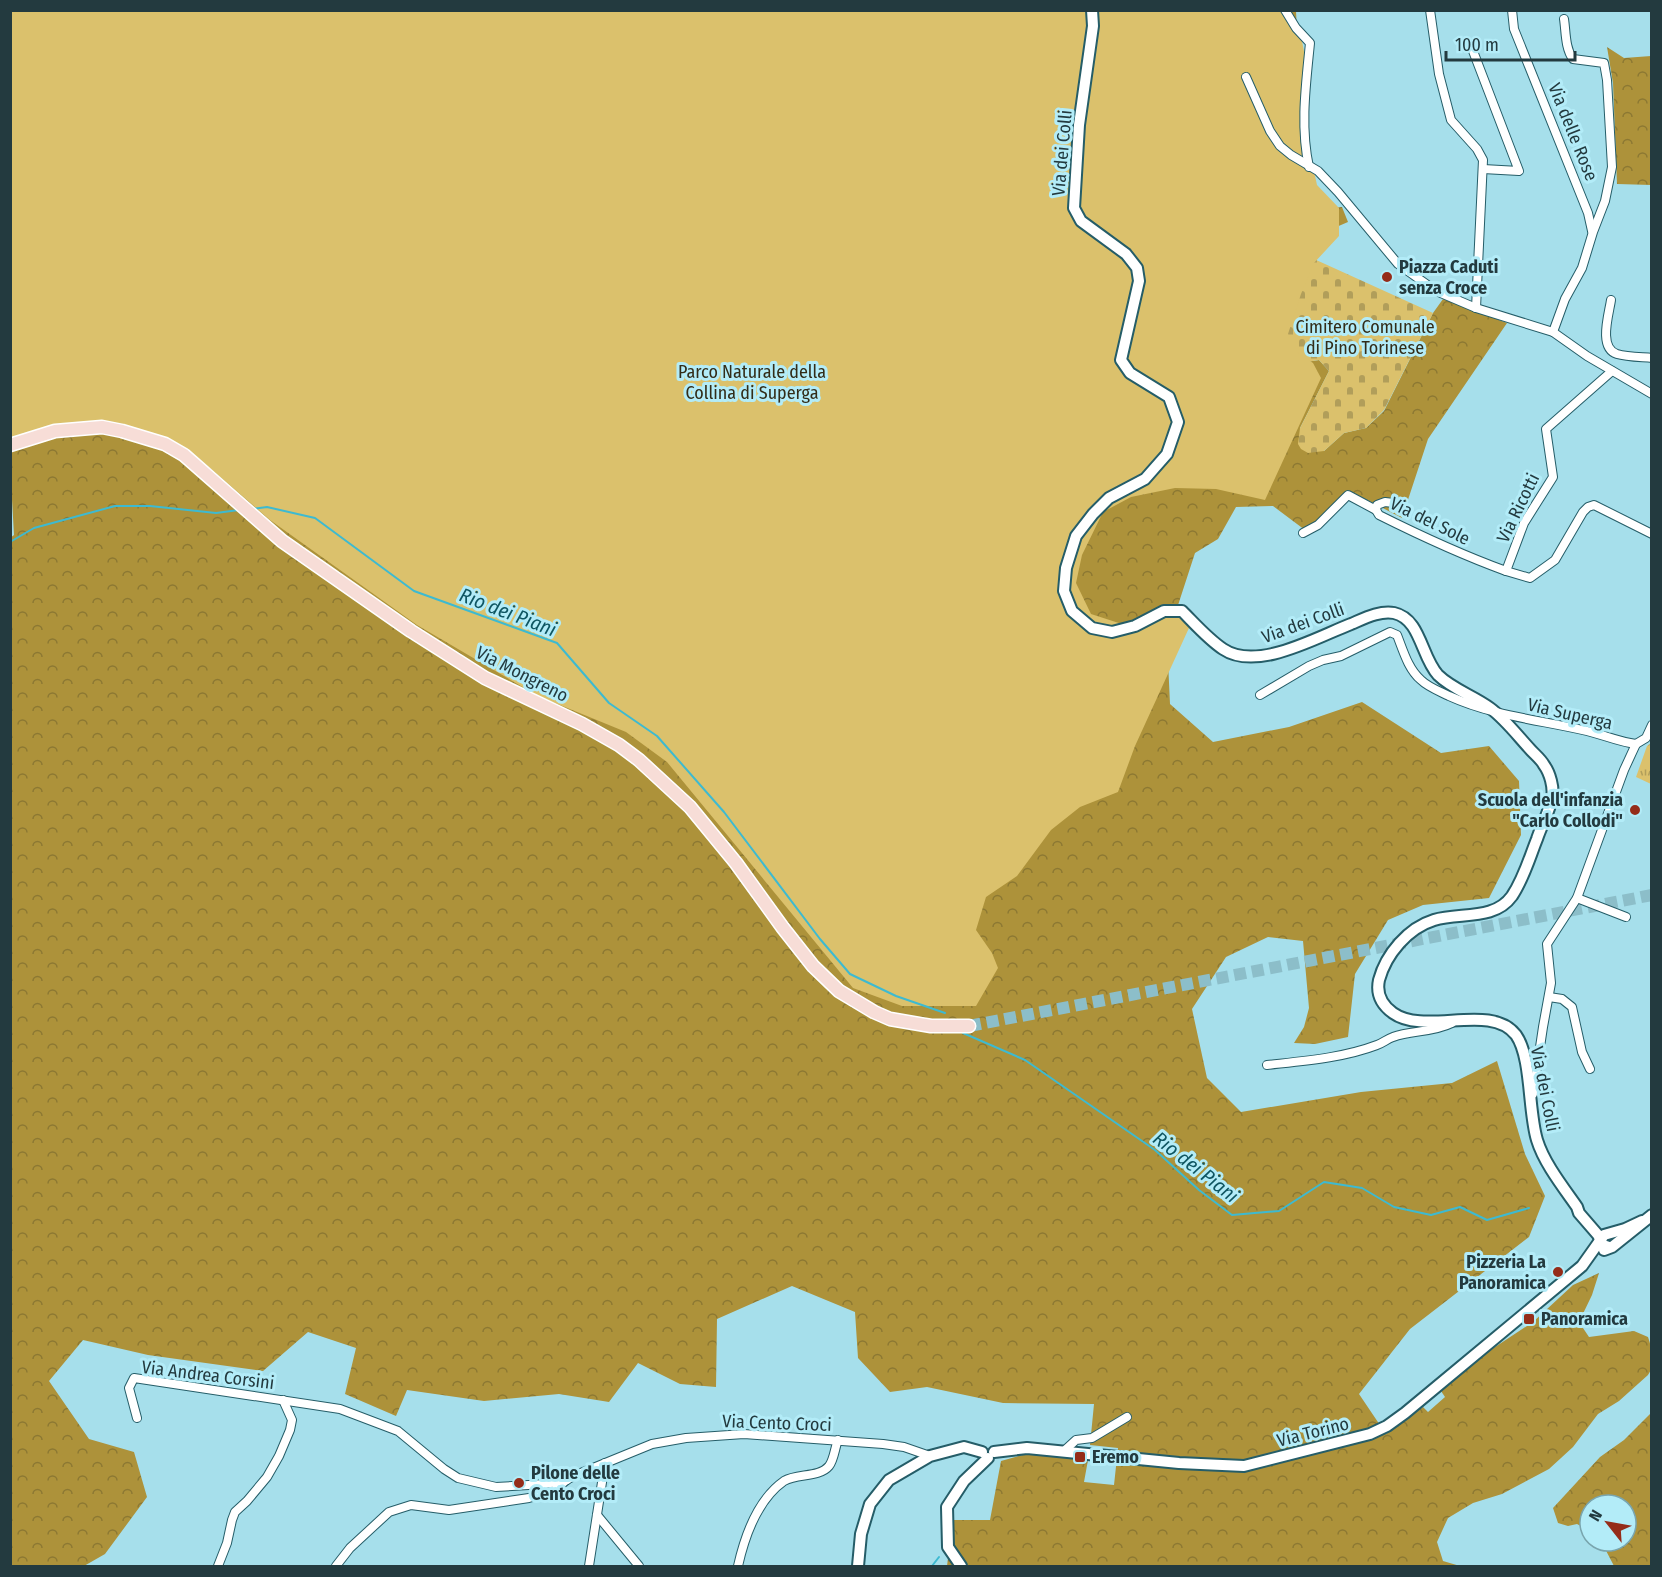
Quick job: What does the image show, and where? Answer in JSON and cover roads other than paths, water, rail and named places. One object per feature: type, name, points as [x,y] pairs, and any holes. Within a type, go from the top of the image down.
[{"type":"main road","name":"Via Mongreno","points":[[10,445],[55,431],[102,427],[156,441],[184,455],[282,541],[402,625],[472,670],[510,691],[582,724],[619,745],[639,760],[690,807],[736,863],[813,966],[839,991],[890,1019],[931,1026],[969,1026]]},
{"type":"street","name":"Via dei Colli","points":[[1092,10],[1093,26],[1079,125],[1074,208],[1081,221],[1126,254],[1137,268],[1138,281],[1121,360],[1130,373],[1169,397],[1178,422],[1167,454],[1144,479],[1110,498],[1093,514],[1076,537],[1066,568],[1065,591],[1072,611],[1092,628],[1112,632],[1135,626],[1164,611],[1182,611],[1225,651],[1247,657],[1275,654],[1364,618],[1393,612],[1410,622],[1438,675],[1496,713],[1545,765],[1551,781],[1553,796],[1521,882],[1507,903],[1487,913],[1435,919],[1407,935],[1395,948],[1382,969],[1377,988],[1383,1006],[1399,1017],[1427,1021],[1483,1019],[1501,1023],[1515,1035],[1522,1051],[1537,1140],[1579,1213],[1609,1241]]},
{"type":"street","points":[[1286,10],[1296,28],[1310,43],[1304,99],[1309,167]]},
{"type":"street","points":[[1430,10],[1439,74],[1451,120],[1481,154],[1483,169],[1476,308]]},
{"type":"street","name":"Via delle Rose","points":[[1512,10],[1515,29],[1588,213],[1593,232]]},
{"type":"street","points":[[1552,332],[1565,299],[1582,268],[1605,201],[1612,167],[1604,63],[1573,59],[1569,54],[1564,19]]},
{"type":"street","points":[[1473,51],[1519,171],[1483,169]]},
{"type":"street","points":[[1246,76],[1270,131],[1280,146],[1318,171],[1398,264],[1436,291],[1476,308],[1552,332],[1652,394]]},
{"type":"street","points":[[1611,300],[1606,335],[1609,348],[1616,354],[1652,358]]},
{"type":"street","name":"Via Ricotti","points":[[1612,371],[1546,429],[1552,477],[1524,523],[1506,571],[1530,578],[1555,560],[1588,507],[1594,506],[1652,534]]},
{"type":"street","name":"Via del Sole","points":[[1303,533],[1318,525],[1348,495],[1376,510],[1379,515],[1418,535],[1464,556],[1506,571]]},
{"type":"street","name":"Via del Sole","points":[[1376,510],[1377,505],[1385,502],[1402,504]]},
{"type":"street","name":"Via Superga","points":[[1260,695],[1309,666],[1341,656],[1390,632],[1397,635],[1412,669],[1421,680],[1435,690],[1467,704],[1496,713],[1587,731],[1624,743],[1636,744]]},
{"type":"street","points":[[1531,1110],[1543,1027],[1550,997],[1547,944],[1578,898],[1608,812],[1636,744],[1649,737],[1652,725]]},
{"type":"street","points":[[1578,898],[1626,917]]},
{"type":"street","points":[[1550,997],[1562,999],[1572,1007],[1582,1052],[1590,1069]]},
{"type":"street","points":[[1267,1065],[1355,1052],[1378,1045],[1395,1036],[1424,1032],[1456,1021]]},
{"type":"street","name":"Via Torino","points":[[858,1566],[861,1534],[870,1504],[889,1480],[930,1456],[964,1447],[988,1454],[1027,1448],[1179,1463],[1244,1466],[1370,1434],[1387,1426],[1405,1413],[1582,1266],[1589,1264],[1609,1241],[1647,1218]]},
{"type":"street","name":"Via Andrea Corsini","points":[[137,1418],[129,1388],[134,1378],[339,1409],[398,1431],[458,1478],[496,1488],[545,1484],[568,1479]]},
{"type":"street","name":"Via Andrea Corsini","points":[[218,1566],[235,1512],[247,1502],[267,1477],[290,1430],[292,1420],[283,1400]]},
{"type":"street","points":[[1064,1451],[1076,1440],[1092,1437],[1126,1418]]},
{"type":"street","name":"Via Cento Croci","points":[[336,1566],[350,1548],[389,1512],[411,1505],[448,1510],[529,1498],[553,1491],[568,1479],[652,1444],[706,1436],[744,1434],[904,1447],[930,1456]]},
{"type":"street","points":[[738,1566],[743,1545],[762,1504],[786,1480],[821,1472],[829,1466],[838,1440]]},
{"type":"street","points":[[961,1566],[948,1547],[947,1507],[964,1481],[988,1454]]},
{"type":"street","points":[[589,1566],[605,1463]]},
{"type":"street","points":[[597,1515],[639,1566]]},
{"type":"waterway","name":"Rio dei Piani","points":[[10,542],[34,528],[115,506],[150,506],[216,513],[239,510]]},
{"type":"waterway","name":"Rio dei Piani","points":[[253,509],[267,507],[315,518],[414,591],[557,643],[609,703],[657,736],[724,812],[820,939],[850,974],[896,996],[945,1013]]},
{"type":"waterway","name":"Rio dei Piani","points":[[963,1033],[1025,1060],[1155,1150],[1199,1190],[1232,1215],[1279,1211],[1324,1182],[1362,1188],[1394,1207],[1431,1215],[1460,1207],[1487,1220],[1529,1208]]},
{"type":"waterway","points":[[932,1566],[939,1557]]},
{"type":"tunnel","points":[[969,1026],[1652,895]]},
{"type":"place","name":"Piazza Caduti senza Croce","points":[[1387,277]]},
{"type":"place","name":"Scuola dell'infanzia \"Carlo Collodi\"","points":[[1635,810]]},
{"type":"place","name":"Pizzeria La Panoramica","points":[[1558,1272]]},
{"type":"place","name":"Panoramica","points":[[1529,1319]]},
{"type":"place","name":"Eremo","points":[[1080,1457]]},
{"type":"place","name":"Pilone delle Cento Croci","points":[[519,1483]]},
{"type":"park label","name":"Cimitero Comunale di Pino Torinese","points":[[1365,337]]},
{"type":"park label","name":"Parco Naturale della Collina di Superga","points":[[752,382]]}]
